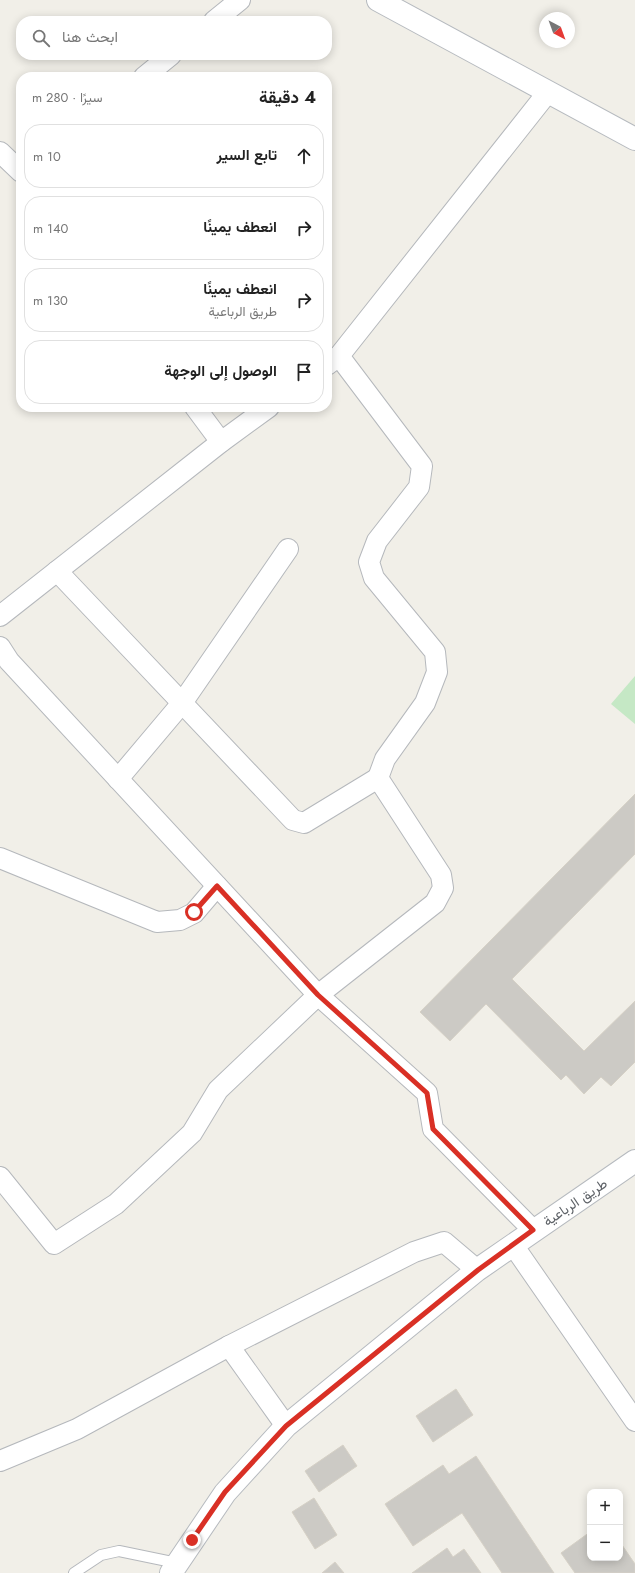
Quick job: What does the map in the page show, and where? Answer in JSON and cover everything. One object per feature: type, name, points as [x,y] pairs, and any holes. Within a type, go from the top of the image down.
[{"type":"street","points":[[220,16],[240,0]]},
{"type":"street","points":[[378,0],[635,139]]},
{"type":"street","points":[[150,72],[165,60]]},
{"type":"street","points":[[57,571],[293,820],[304,823],[378,778],[385,759],[425,703],[437,672],[435,652],[374,578],[369,562],[377,541],[419,487],[422,466],[333,360],[548,92]]},
{"type":"street","points":[[0,152],[16,167]]},
{"type":"street","points":[[199,412],[221,442]]},
{"type":"street","points":[[0,616],[221,442],[262,412]]},
{"type":"street","points":[[118,779],[182,703],[288,549]]},
{"type":"street","points":[[3,660],[118,779],[318,995],[427,1093],[433,1129],[533,1230]]},
{"type":"street","points":[[0,1178],[54,1244],[116,1204],[192,1133],[218,1090],[318,995],[435,903],[444,888],[441,875],[378,778]]},
{"type":"street","points":[[0,858],[157,922],[180,920],[194,912],[217,886]]},
{"type":"street","name":"طريق الرباعية","points":[[174,1568],[225,1492],[286,1426],[478,1270],[533,1230],[635,1161]]},
{"type":"street","points":[[0,1461],[77,1429],[229,1346],[414,1252],[444,1242],[478,1270]]},
{"type":"street","points":[[513,1245],[635,1421]]},
{"type":"street","points":[[229,1346],[286,1426]]},
{"type":"lane","points":[[74,1573],[101,1555],[119,1551],[174,1568]]},
{"type":"green space","points":[[635,676],[635,724],[611,704]]},
{"type":"building","points":[[635,794],[635,854],[512,979],[584,1051],[635,1001],[635,1062],[611,1086],[601,1077],[584,1094],[566,1075],[561,1080],[486,1004],[450,1041],[420,1012]]},
{"type":"building","points":[[456,1389],[473,1415],[433,1442],[416,1416]]},
{"type":"building","points":[[343,1445],[357,1466],[319,1492],[305,1471]]},
{"type":"building","points":[[476,1456],[554,1573],[502,1573],[462,1513],[413,1546],[385,1504],[443,1465],[449,1474]]},
{"type":"building","points":[[314,1498],[337,1535],[315,1549],[292,1512]]},
{"type":"building","points":[[587,1534],[587,1561],[623,1561],[623,1546],[635,1564],[635,1573],[575,1573],[561,1553]]},
{"type":"building","points":[[447,1548],[453,1557],[464,1549],[481,1573],[412,1573]]},
{"type":"building","points":[[335,1562],[344,1573],[322,1573]]},
{"type":"route","points":[[192,1540],[225,1492],[286,1426],[478,1270],[533,1230],[433,1129],[427,1093],[318,995],[217,886],[194,912]]}]
